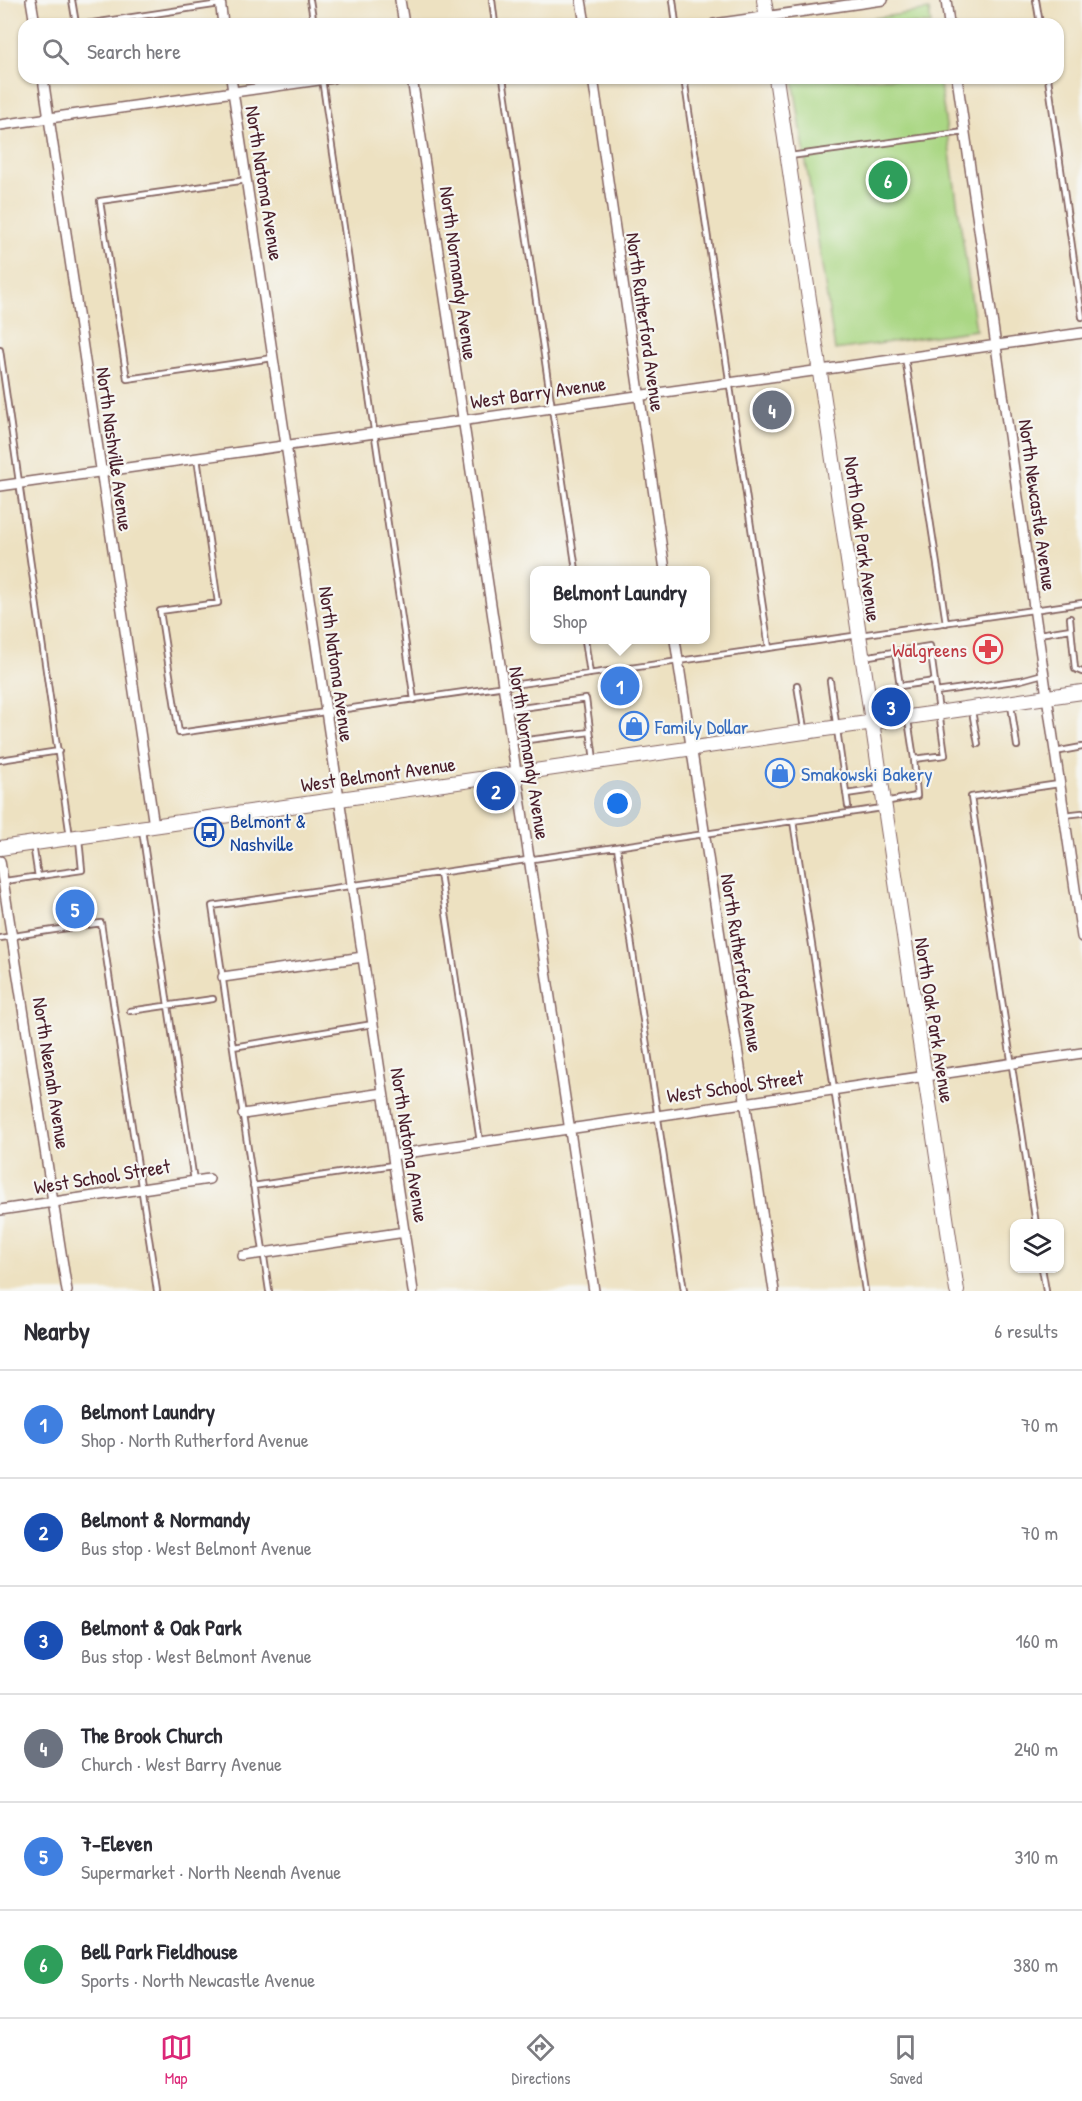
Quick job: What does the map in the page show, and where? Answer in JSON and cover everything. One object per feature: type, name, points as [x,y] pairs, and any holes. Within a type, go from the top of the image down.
[{"type":"street","points":[[31,0],[34,18]]},
{"type":"street","points":[[400,0],[403,18]]},
{"type":"street","points":[[581,0],[584,18]]},
{"type":"street","points":[[764,0],[767,18]]},
{"type":"street","points":[[777,18],[855,2],[883,0]]},
{"type":"street","points":[[946,0],[948,18]]},
{"type":"street","points":[[220,2],[222,18]]},
{"type":"street","name":"North Nashville Avenue","points":[[44,84],[148,827]]},
{"type":"street","name":"North Natoma Avenue","points":[[232,84],[413,1291]]},
{"type":"street","points":[[0,125],[288,84]]},
{"type":"street","name":"North Normandy Avenue","points":[[413,84],[509,742],[594,1291]]},
{"type":"street","name":"North Rutherford Avenue","points":[[593,84],[664,566]]},
{"type":"street","name":"North Oak Park Avenue","points":[[777,84],[857,636],[957,1291]]},
{"type":"street","name":"North Newcastle Avenue","points":[[958,84],[1082,937]]},
{"type":"street","name":"West Barry Avenue","points":[[0,486],[1082,333]]},
{"type":"street","name":"North Rutherford Avenue","points":[[676,644],[774,1291]]},
{"type":"street","name":"West Belmont Avenue","points":[[0,848],[1082,692]]},
{"type":"street","name":"North Neenah Avenue","points":[[0,861],[5,881],[67,1291]]},
{"type":"street","points":[[223,977],[363,957]]},
{"type":"street","name":"West School Street","points":[[393,1160],[480,1142],[1082,1053]]},
{"type":"street","points":[[243,1114],[383,1093]]},
{"type":"street","name":"West School Street","points":[[0,1210],[209,1179]]},
{"type":"street","points":[[243,1256],[405,1232]]},
{"type":"lane","points":[[72,0],[75,18]]},
{"type":"lane","points":[[310,0],[313,18]]},
{"type":"lane","points":[[492,0],[494,18]]},
{"type":"lane","points":[[673,0],[675,18]]},
{"type":"lane","points":[[1036,0],[1039,18]]},
{"type":"lane","points":[[123,18],[220,2]]},
{"type":"lane","points":[[323,84],[414,700]]},
{"type":"lane","points":[[504,84],[575,566]]},
{"type":"lane","points":[[685,84],[769,648]]},
{"type":"lane","points":[[1048,84],[1082,317]]},
{"type":"lane","points":[[787,156],[965,132]]},
{"type":"lane","points":[[247,180],[100,201],[126,379],[273,357]]},
{"type":"lane","points":[[0,350],[59,751],[82,870],[5,881]]},
{"type":"lane","points":[[905,357],[946,623]]},
{"type":"lane","points":[[197,458],[218,603],[160,611],[179,734],[1082,603]]},
{"type":"lane","points":[[1070,618],[1075,669],[1082,672]]},
{"type":"lane","points":[[1039,634],[1071,629]]},
{"type":"lane","points":[[586,644],[590,674]]},
{"type":"lane","points":[[861,658],[930,646],[945,755],[914,759]]},
{"type":"lane","points":[[895,652],[900,686],[935,681]]},
{"type":"lane","points":[[936,692],[1021,680],[1044,673]]},
{"type":"lane","points":[[830,681],[848,806]]},
{"type":"lane","points":[[797,685],[804,732]]},
{"type":"lane","points":[[505,710],[586,699],[594,762]]},
{"type":"lane","points":[[1010,702],[1017,746]]},
{"type":"lane","points":[[971,708],[978,744]]},
{"type":"lane","points":[[269,1291],[212,906],[793,821],[882,800],[917,796],[908,717]]},
{"type":"lane","points":[[509,742],[590,732]]},
{"type":"lane","points":[[1054,752],[1082,747]]},
{"type":"lane","points":[[0,760],[59,751]]},
{"type":"lane","points":[[1035,1219],[971,797],[1059,784]]},
{"type":"lane","points":[[846,794],[882,800]]},
{"type":"lane","points":[[1064,815],[1082,813]]},
{"type":"lane","points":[[793,821],[865,1291]]},
{"type":"lane","points":[[148,827],[168,1005],[195,1181]]},
{"type":"lane","points":[[32,843],[38,877]]},
{"type":"lane","points":[[616,847],[684,1291]]},
{"type":"lane","points":[[440,873],[480,1142]]},
{"type":"lane","points":[[0,938],[101,923],[157,1291]]},
{"type":"lane","points":[[130,1011],[213,999]]},
{"type":"lane","points":[[233,1047],[373,1024]]},
{"type":"lane","points":[[253,1186],[393,1160]]},
{"type":"lane","points":[[1043,1273],[1046,1291]]},
{"type":"green space","points":[[929,10],[930,18],[875,18]]},
{"type":"green space","points":[[794,84],[940,84],[976,330],[835,350]]},
{"type":"place","name":"Bell Park Fieldhouse","points":[[888,180]]},
{"type":"place","name":"The Brook Church","points":[[772,410]]},
{"type":"place","name":"Walgreens","points":[[988,649]]},
{"type":"place","name":"Belmont Laundry","points":[[620,686]]},
{"type":"place","name":"Belmont & Oak Park","points":[[891,707]]},
{"type":"place","name":"Family Dollar","points":[[634,726]]},
{"type":"place","name":"Smakowski Bakery","points":[[780,773]]},
{"type":"place","name":"Belmont & Normandy","points":[[496,791]]},
{"type":"place","name":"Belmont & Nashville","points":[[209,832]]},
{"type":"place","name":"7-Eleven","points":[[75,909]]}]
